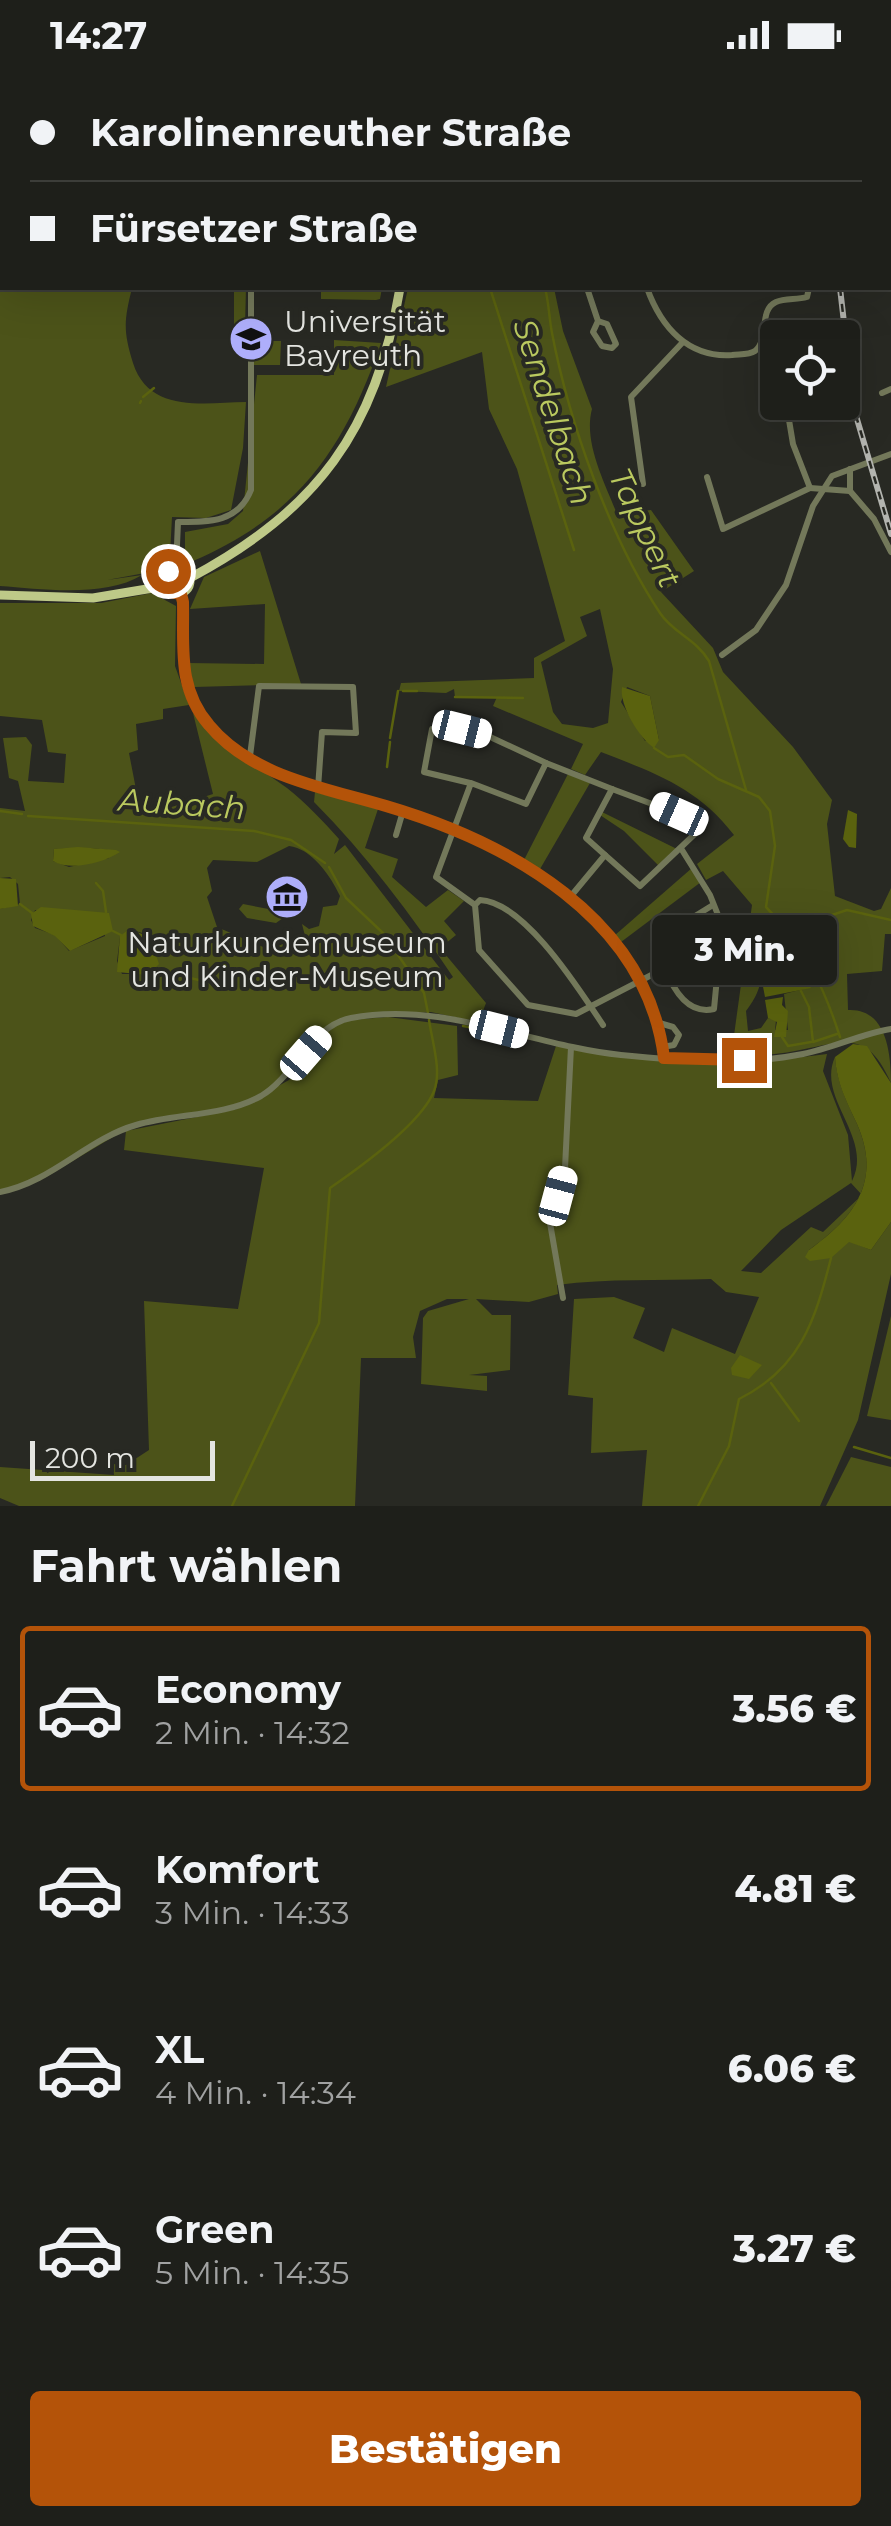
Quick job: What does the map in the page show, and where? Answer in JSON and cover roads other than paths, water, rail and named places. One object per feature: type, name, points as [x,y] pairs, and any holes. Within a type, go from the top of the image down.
[{"type":"main road","points":[[190,578],[243,549],[287,516],[335,463],[366,409],[382,370],[400,290]]},
{"type":"main road","points":[[164,586],[166,574],[176,568],[190,578]]},
{"type":"main road","points":[[164,586],[181,594],[188,589],[190,578]]},
{"type":"main road","points":[[0,595],[82,598],[164,586]]},
{"type":"street","points":[[176,568],[178,522],[229,517],[246,502],[251,490],[251,290]]},
{"type":"street","points":[[588,290],[598,321]]},
{"type":"street","points":[[648,290],[683,342],[715,356],[751,354],[763,338],[774,302],[801,300],[808,290]]},
{"type":"street","points":[[643,484],[631,397],[683,342]]},
{"type":"street","points":[[789,420],[793,444],[810,488]]},
{"type":"street","points":[[722,655],[756,630],[786,585],[821,491],[832,476],[891,454]]},
{"type":"street","points":[[850,468],[850,492],[874,520],[891,552]]},
{"type":"street","points":[[707,478],[724,529],[810,488],[850,492]]},
{"type":"street","points":[[181,594],[185,678],[208,725],[298,784],[452,828],[518,861],[571,896],[608,934],[638,980],[656,1022],[664,1058]]},
{"type":"street","points":[[250,756],[259,686],[353,687],[356,733],[322,732],[318,788]]},
{"type":"street","points":[[546,763],[526,804],[470,783],[424,772],[432,728],[488,736],[546,763],[679,814],[697,828],[682,850],[640,886],[586,838],[612,789]]},
{"type":"street","points":[[470,783],[436,877],[475,905],[479,950],[520,1000],[570,1013],[590,1006],[665,968],[679,952],[674,928],[714,904]]},
{"type":"street","points":[[396,835],[403,811]]},
{"type":"street","points":[[665,968],[688,1004],[702,1011],[714,1009],[724,938],[714,904],[682,850]]},
{"type":"street","points":[[571,896],[605,855]]},
{"type":"street","points":[[475,905],[480,900],[492,902],[540,939],[561,961],[602,1025]]},
{"type":"street","points":[[0,1192],[46,1176],[133,1125],[237,1108],[282,1081],[330,1026],[350,1018],[430,1016],[571,1047],[716,1061],[790,1056],[891,1029]]},
{"type":"street","points":[[656,1022],[673,1027],[678,1035],[674,1045],[662,1047]]},
{"type":"street","points":[[563,1298],[550,1224],[565,1168],[571,1047]]},
{"type":"waterway","name":"Sendelbach","points":[[491,290],[574,550]]},
{"type":"waterway","name":"Tappert","points":[[545,290],[569,404],[608,515],[660,613],[709,661],[746,790]]},
{"type":"waterway","points":[[143,397],[154,388]]},
{"type":"waterway","points":[[390,738],[398,691]]},
{"type":"waterway","points":[[403,691],[417,691]]},
{"type":"waterway","points":[[455,697],[523,698]]},
{"type":"waterway","points":[[387,767],[390,742]]},
{"type":"waterway","name":"Tappert","points":[[654,748],[668,757],[684,755],[718,779],[759,797],[770,811],[775,846],[766,907],[811,968],[840,1037]]},
{"type":"waterway","name":"Aubach","points":[[0,811],[22,814]]},
{"type":"waterway","name":"Aubach","points":[[28,816],[254,831],[291,840],[325,863]]},
{"type":"waterway","name":"Aubach","points":[[329,867],[346,898],[383,933],[424,993],[428,1013]]},
{"type":"waterway","points":[[96,883],[103,891],[106,912]]},
{"type":"waterway","points":[[20,904],[32,913]]},
{"type":"waterway","points":[[787,930],[847,910],[891,920]]},
{"type":"waterway","points":[[113,931],[121,935]]},
{"type":"waterway","points":[[158,971],[199,980]]},
{"type":"waterway","name":"Tappert","points":[[801,991],[809,1007],[813,1042],[837,1034]]},
{"type":"waterway","name":"Aubach","points":[[232,1506],[319,1323],[330,1188],[403,1131],[434,1091],[437,1065],[429,1020]]},
{"type":"waterway","points":[[463,1026],[491,1031]]},
{"type":"waterway","points":[[782,1037],[788,1046],[811,1042]]},
{"type":"waterway","name":"Tappert","points":[[698,1506],[729,1446],[739,1399],[760,1387],[791,1358],[811,1322],[831,1258]]},
{"type":"waterway","points":[[771,1383],[799,1421]]},
{"type":"waterway","points":[[854,1447],[891,1458]]},
{"type":"railway","points":[[840,290],[854,409],[891,534]]},
{"type":"place","name":"Universität Bayreuth","points":[[251,339]]},
{"type":"place","name":"Naturkundemuseum und Kinder-Museum","points":[[287,897]]}]
